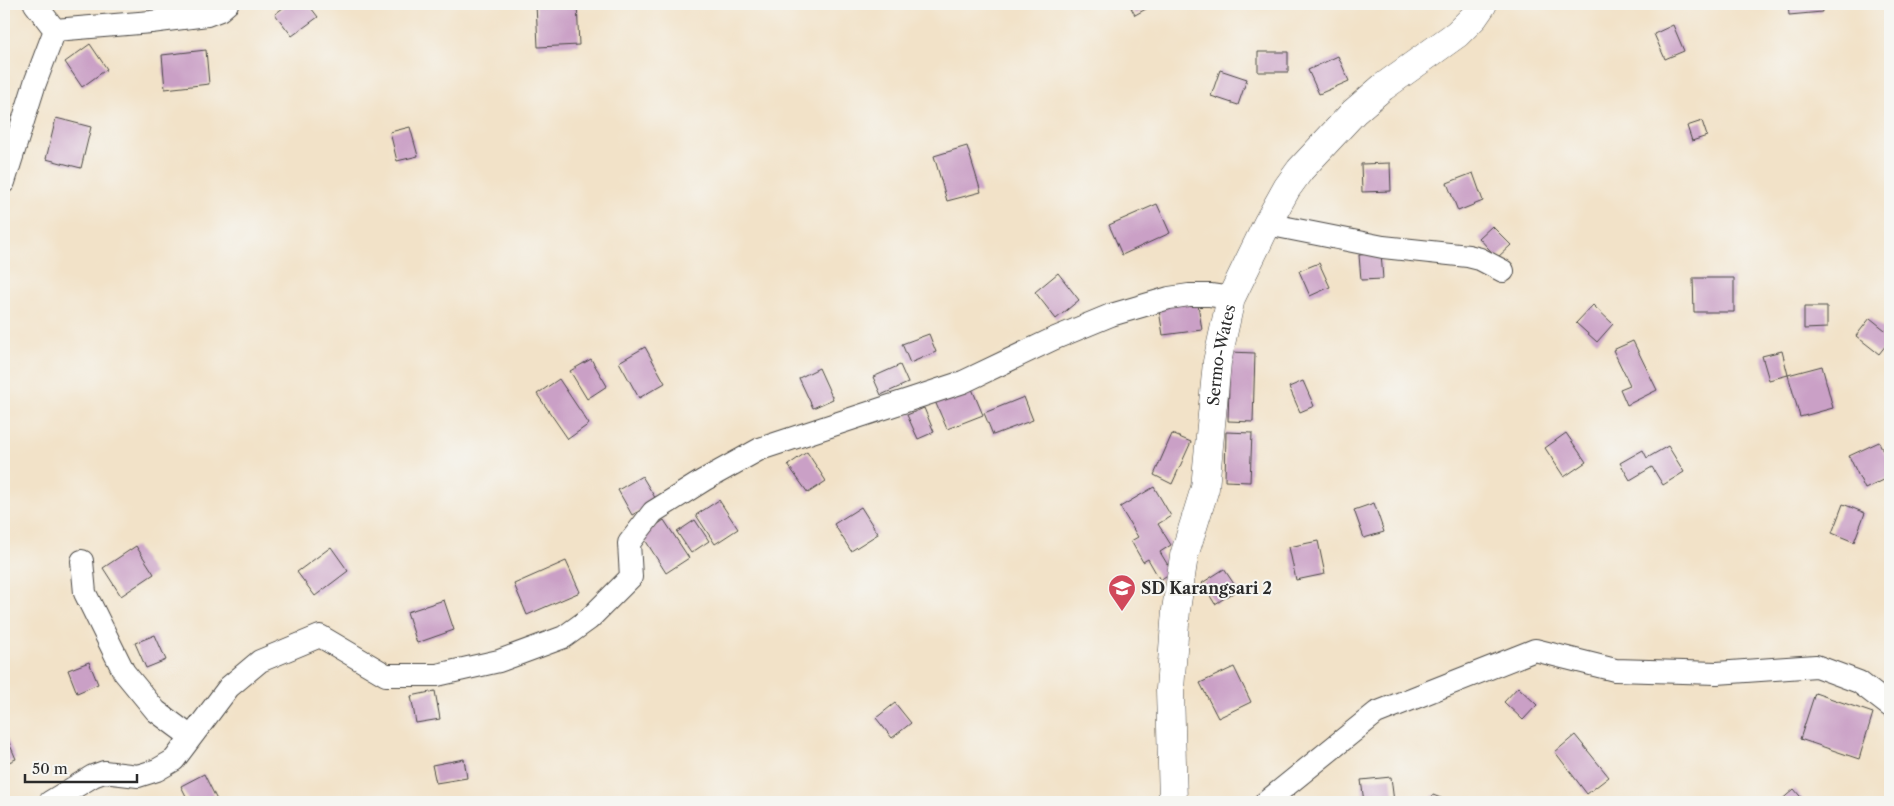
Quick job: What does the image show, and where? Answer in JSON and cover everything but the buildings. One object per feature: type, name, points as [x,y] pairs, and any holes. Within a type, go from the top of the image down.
[{"type":"main road","name":"Sermo-Wates","points":[[1173,802],[1170,689],[1176,610],[1184,556],[1205,488],[1217,362],[1231,298],[1267,224],[1287,188],[1300,170],[1354,112],[1383,87],[1457,34],[1474,17],[1483,4]]},
{"type":"street","points":[[35,4],[55,30]]},
{"type":"street","points":[[55,30],[152,22],[207,15],[220,10],[227,4]]},
{"type":"street","points":[[4,182],[35,83],[55,30]]},
{"type":"street","points":[[1267,224],[1383,247],[1468,256],[1480,259],[1503,271]]},
{"type":"street","points":[[50,802],[93,776],[104,772],[138,776],[157,770],[174,760],[229,687],[260,661],[320,636],[386,675],[437,675],[499,661],[564,637],[589,619],[631,577],[629,543],[653,512],[760,448],[964,382],[1052,339],[1111,316],[1169,298],[1196,295],[1231,298]]},
{"type":"street","points":[[82,561],[85,593],[124,672],[156,711],[191,737]]},
{"type":"street","points":[[1266,802],[1376,713],[1536,650],[1615,670],[1717,672],[1816,666],[1859,682],[1890,706]]},
{"type":"place","name":"SD Karangsari 2","points":[[1122,612]]}]
